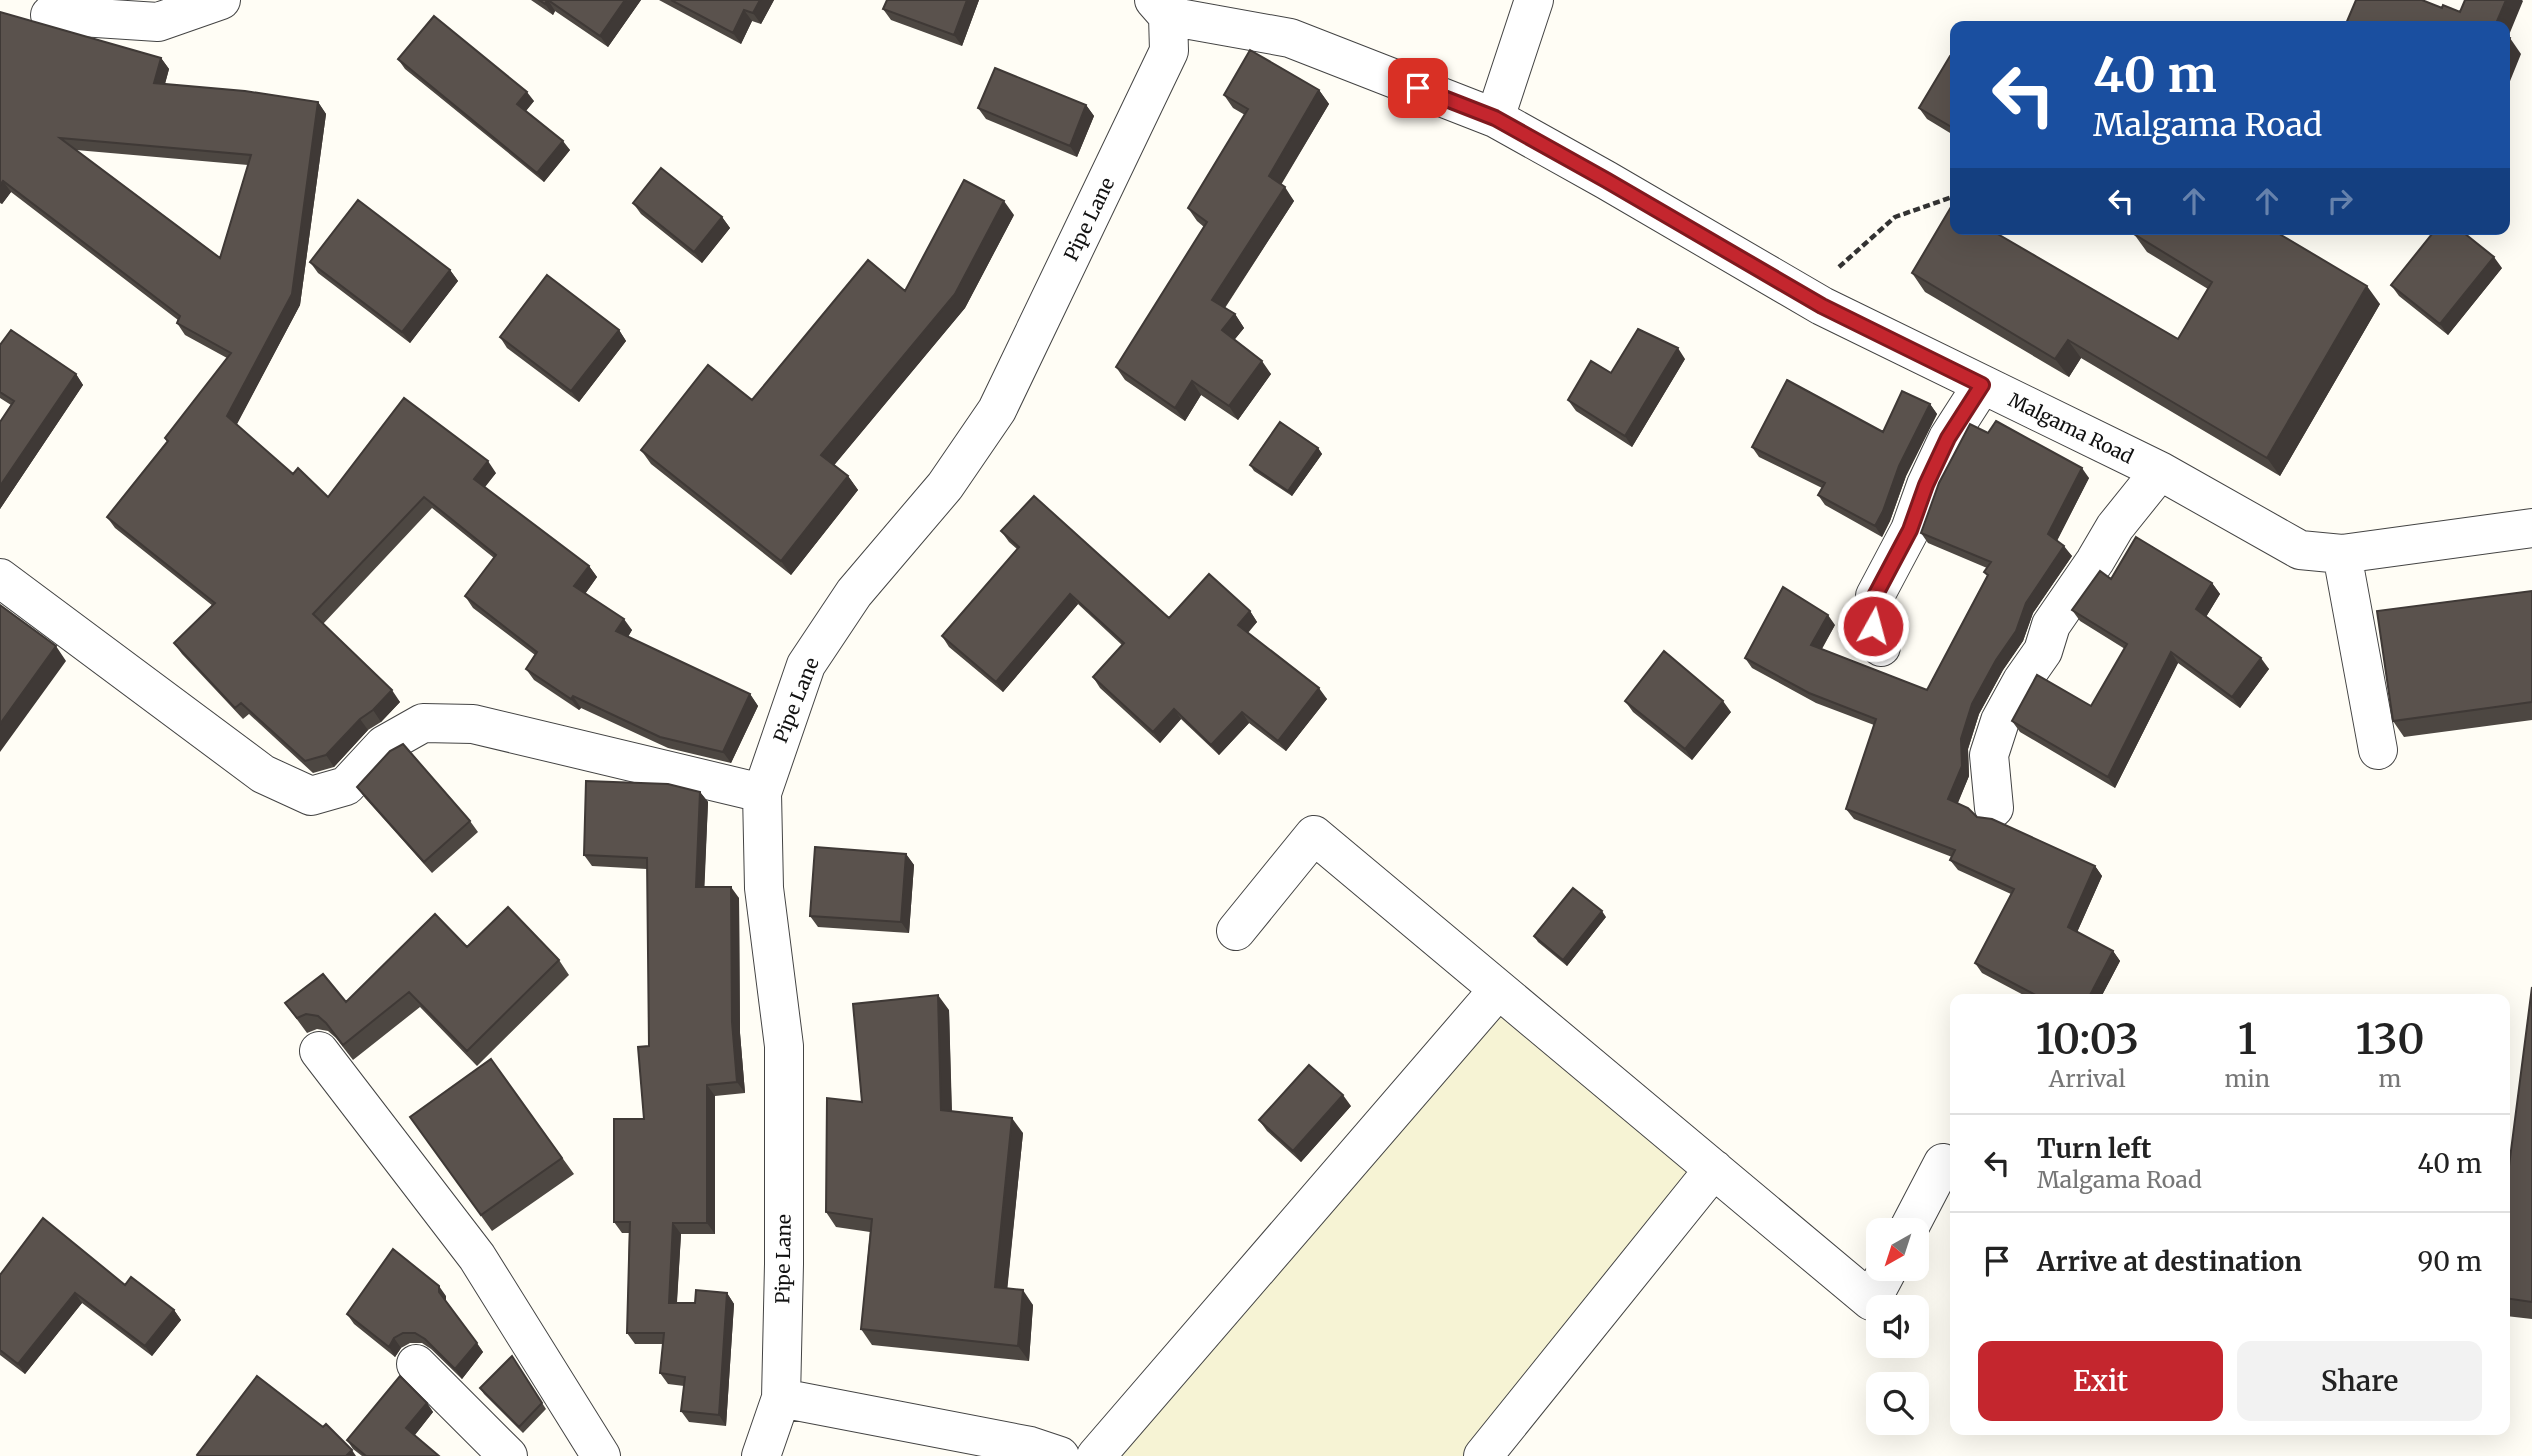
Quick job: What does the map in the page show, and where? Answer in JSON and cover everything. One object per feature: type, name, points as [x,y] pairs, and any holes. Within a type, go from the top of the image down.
[{"type":"street","points":[[50,15],[158,22],[221,0]]},
{"type":"street","points":[[1495,118],[1534,0]]},
{"type":"street","name":"Malgama Road","points":[[1161,8],[1290,38],[1495,118],[1822,306],[2160,471],[2300,550],[2343,554],[2532,528]]},
{"type":"street","name":"Pipe Lane","points":[[761,1456],[781,1398],[784,1046],[764,888],[762,793],[806,665],[854,593],[945,486],[997,410],[1169,51],[1161,8]]},
{"type":"street","points":[[1881,647],[1873,626],[1875,596],[1910,530],[1926,485],[1948,438],[1982,385]]},
{"type":"street","points":[[1994,808],[1989,755],[2000,721],[2022,681],[2043,651],[2051,625],[2115,527],[2160,471]]},
{"type":"street","points":[[2343,554],[2378,750]]},
{"type":"street","points":[[0,578],[263,774],[311,796],[346,786],[384,745],[423,723],[473,724],[762,793]]},
{"type":"street","points":[[1236,931],[1314,835],[1871,1301],[1882,1281]]},
{"type":"street","points":[[1096,1456],[1498,990]]},
{"type":"street","points":[[319,1051],[477,1257],[601,1456]]},
{"type":"street","points":[[1914,1218],[1943,1163]]},
{"type":"street","points":[[1483,1456],[1714,1170]]},
{"type":"street","points":[[416,1364],[508,1456]]},
{"type":"street","points":[[781,1398],[1030,1446],[1060,1456]]},
{"type":"path","points":[[1822,306],[1839,266],[1895,217],[1950,198]]},
{"type":"shaded area","points":[[1499,1003],[1701,1171],[1470,1456],[1112,1456]]},
{"type":"building","points":[[548,0],[625,0],[600,36]]},
{"type":"building","points":[[671,0],[760,0],[753,13],[744,10],[733,33]]},
{"type":"building","points":[[887,0],[967,0],[954,35],[883,9]]},
{"type":"building","points":[[2356,0],[2422,0],[2460,12],[2465,0],[2506,0],[2497,21],[2347,21]]},
{"type":"building","points":[[0,12],[161,58],[154,83],[245,91],[318,102],[292,294],[227,416],[293,474],[298,468],[328,497],[404,398],[488,461],[474,479],[589,566],[574,586],[624,619],[616,631],[750,694],[723,752],[660,737],[573,696],[571,699],[526,669],[537,652],[465,596],[496,555],[424,497],[313,614],[392,690],[326,755],[305,761],[241,703],[235,708],[174,643],[215,603],[107,517],[168,441],[165,438],[231,353],[177,323],[180,316],[3,181],[0,185]],"holes":[[[60,138],[251,155],[220,258]]]},
{"type":"building","points":[[434,16],[527,92],[517,104],[563,141],[537,173],[398,59]]},
{"type":"building","points":[[1250,50],[1319,90],[1269,176],[1285,187],[1212,300],[1235,314],[1222,330],[1262,361],[1229,406],[1192,381],[1175,408],[1116,367],[1207,222],[1188,208],[1248,109],[1224,95]]},
{"type":"building","points":[[1950,56],[1950,126],[1919,108]]},
{"type":"building","points":[[995,68],[1086,105],[1070,146],[978,108]]},
{"type":"building","points":[[661,168],[722,217],[694,252],[633,203]]},
{"type":"building","points":[[964,180],[1004,201],[955,294],[821,455],[848,476],[781,561],[641,450],[708,365],[752,400],[868,260],[905,291]]},
{"type":"building","points":[[358,200],[450,270],[402,332],[310,262]]},
{"type":"building","points":[[1950,209],[1950,235],[1999,235],[2178,339],[2212,282],[2136,235],[2281,235],[2367,286],[2267,458],[2068,340],[2055,359],[1912,273]]},
{"type":"building","points":[[2431,235],[2466,235],[2494,257],[2440,324],[2391,285]]},
{"type":"building","points":[[547,275],[619,330],[571,391],[500,337]]},
{"type":"building","points":[[1638,329],[1678,348],[1625,436],[1568,400],[1591,361],[1611,373]]},
{"type":"building","points":[[11,330],[76,374],[0,486],[0,422],[14,401],[0,392],[0,345]]},
{"type":"building","points":[[1787,380],[1883,432],[1902,391],[1930,404],[1899,466],[1875,526],[1818,495],[1825,483],[1752,447]]},
{"type":"building","points":[[1996,421],[2082,468],[2048,534],[2064,546],[2026,603],[2016,631],[1996,660],[1972,704],[1961,739],[1962,766],[1948,799],[1968,808],[1977,817],[1992,819],[2095,866],[2068,927],[2113,951],[2091,994],[2034,994],[1975,963],[2014,889],[1950,860],[1955,850],[1846,809],[1876,719],[1809,693],[1745,658],[1783,587],[1828,615],[1811,645],[1927,690],[1988,575],[1984,572],[1991,562],[1921,533],[1939,483],[1970,424],[1988,433]]},
{"type":"building","points":[[1280,422],[1318,448],[1288,491],[1250,465]]},
{"type":"building","points":[[1034,496],[1169,618],[1209,574],[1250,611],[1238,625],[1319,688],[1278,741],[1242,712],[1211,745],[1174,709],[1153,732],[1093,677],[1124,643],[1070,594],[996,682],[942,636],[1019,547],[1001,531]]},
{"type":"building","points":[[2136,537],[2212,583],[2196,609],[2261,658],[2232,697],[2171,652],[2108,777],[2012,721],[2037,675],[2091,706],[2127,644],[2072,610],[2100,571],[2111,579]]},
{"type":"building","points":[[2532,591],[2532,702],[2393,721],[2377,611]]},
{"type":"building","points":[[0,605],[56,646],[0,724]]},
{"type":"building","points":[[1664,651],[1723,701],[1685,749],[1625,701]]},
{"type":"building","points":[[403,744],[470,821],[424,862],[357,787],[390,751]]},
{"type":"building","points":[[586,781],[668,784],[700,792],[696,887],[731,887],[732,1022],[737,1082],[707,1085],[707,1223],[673,1223],[669,1303],[695,1303],[696,1290],[727,1293],[719,1415],[681,1411],[685,1377],[660,1373],[664,1333],[627,1333],[630,1222],[614,1222],[614,1119],[644,1119],[638,1047],[649,1046],[647,858],[584,855]]},
{"type":"building","points":[[815,847],[906,854],[901,922],[810,916]]},
{"type":"building","points":[[1573,888],[1602,911],[1563,960],[1534,936]]},
{"type":"building","points":[[508,907],[559,960],[467,1051],[409,992],[343,1045],[318,1016],[306,1014],[297,1018],[285,1003],[323,974],[346,1002],[435,914],[467,947]]},
{"type":"building","points":[[2532,987],[2532,1302],[2510,1299],[2510,1158]]},
{"type":"building","points":[[938,995],[941,1110],[1012,1118],[995,1287],[1023,1290],[1018,1346],[861,1329],[872,1219],[826,1212],[827,1098],[862,1102],[853,1004]]},
{"type":"building","points":[[491,1059],[562,1158],[481,1215],[410,1117]]},
{"type":"building","points":[[1309,1065],[1343,1095],[1293,1151],[1259,1120]]},
{"type":"building","points":[[43,1218],[125,1285],[131,1277],[174,1310],[145,1346],[75,1293],[18,1364],[0,1350],[0,1275]]},
{"type":"building","points":[[393,1249],[439,1286],[439,1292],[477,1343],[455,1369],[425,1339],[415,1333],[403,1333],[394,1338],[389,1347],[347,1314]]},
{"type":"building","points":[[512,1356],[542,1403],[519,1427],[480,1388]]},
{"type":"building","points":[[257,1376],[323,1427],[326,1424],[352,1450],[346,1456],[198,1456]]},
{"type":"building","points":[[400,1376],[427,1403],[406,1428],[439,1456],[366,1456],[347,1440]]},
{"type":"route","points":[[1418,88],[1495,118],[1822,306],[1982,385],[1948,438],[1926,485],[1910,530],[1875,596],[1873,626]]}]
